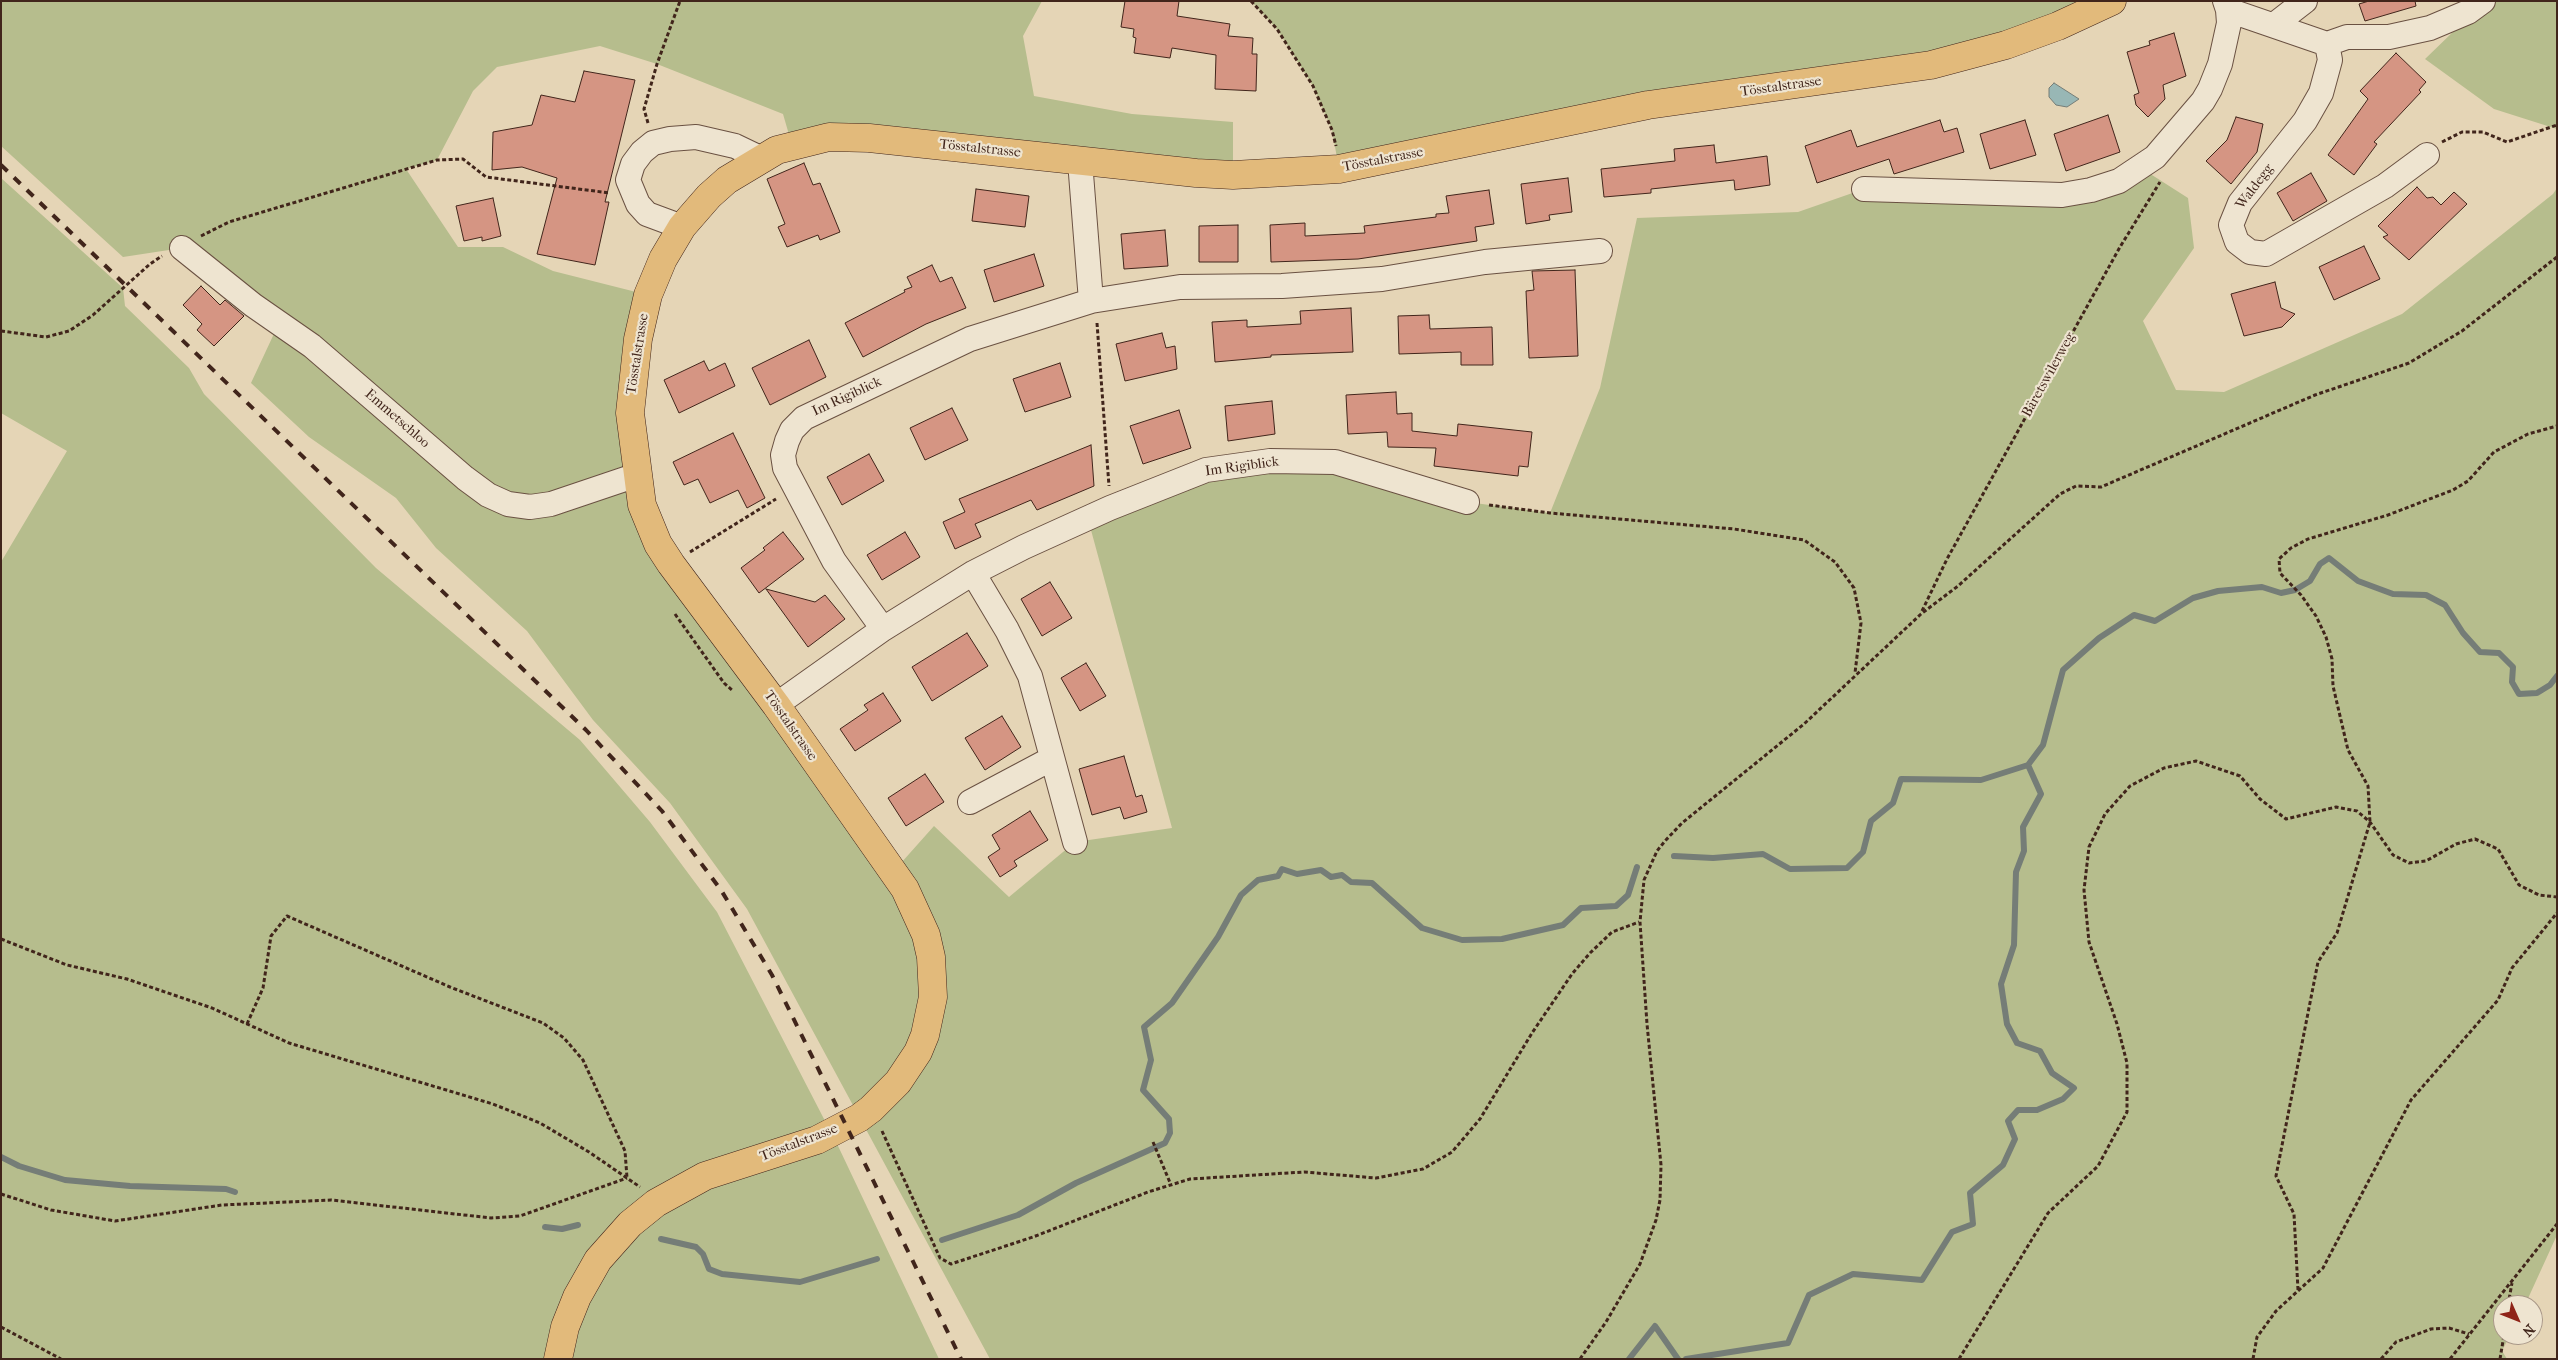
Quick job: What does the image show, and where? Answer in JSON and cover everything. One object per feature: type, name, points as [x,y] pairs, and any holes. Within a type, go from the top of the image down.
[{"type":"main road","name":"Tösstalstrasse","points":[[558,1359],[565,1327],[585,1282],[598,1260],[614,1241],[643,1214],[678,1190],[705,1176],[817,1140],[872,1109],[898,1082],[918,1052],[925,1035],[933,997],[930,950],[922,923],[905,889],[776,705],[671,564],[654,535],[642,505],[630,414],[638,339],[648,295],[663,259],[682,227],[709,196],[727,180],[760,158],[792,145],[829,137],[879,139],[1080,161],[1233,175],[1339,169],[1648,105],[1931,65],[2006,46],[2112,1]]},
{"type":"street","points":[[2274,25],[2305,1]]},
{"type":"street","points":[[1864,189],[2062,195],[2091,190],[2119,181],[2155,157],[2203,102],[2220,64],[2229,23],[2227,6],[2327,44],[2347,37],[2388,37],[2430,28],[2468,12],[2483,1]]},
{"type":"street","name":"Waldegg","points":[[2327,44],[2330,60],[2321,93],[2306,121],[2240,203],[2231,225],[2237,242],[2250,252],[2266,254],[2385,186],[2427,155]]},
{"type":"street","points":[[682,227],[647,214],[638,204],[628,180],[633,164],[642,152],[653,143],[670,139],[696,137],[735,146],[760,158]]},
{"type":"street","points":[[1080,161],[1091,301]]},
{"type":"street","name":"Emmetschloo","points":[[182,248],[253,305],[312,346],[465,478],[488,494],[508,504],[530,507],[551,504],[637,475]]},
{"type":"street","name":"Im Rigiblick","points":[[883,629],[834,561],[785,468],[783,455],[792,430],[804,418],[970,340],[1091,301],[1180,287],[1282,286],[1382,279],[1485,262],[1600,251]]},
{"type":"street","name":"Im Rigiblick","points":[[776,705],[883,629],[974,573],[1024,547],[1110,508],[1206,470],[1270,461],[1335,462],[1467,502]]},
{"type":"street","points":[[974,573],[1007,630],[1030,676],[1075,842]]},
{"type":"street","points":[[970,802],[1051,759]]},
{"type":"path","points":[[653,143],[644,109],[657,64],[680,1]]},
{"type":"path","points":[[1251,1],[1277,29],[1313,86],[1332,130],[1339,169]]},
{"type":"path","points":[[2427,155],[2445,140],[2462,132],[2484,132],[2507,142],[2555,126]]},
{"type":"path","points":[[1,330],[46,337],[69,331],[93,315],[150,264],[229,222],[437,160],[463,159],[486,177],[609,193],[632,191]]},
{"type":"path","name":"Bäretswilerweg","points":[[1921,614],[1952,550],[2120,247],[2162,178]]},
{"type":"path","points":[[1580,1359],[1606,1322],[1640,1264],[1656,1220],[1660,1200],[1661,1165],[1646,1024],[1640,922],[1644,880],[1657,851],[1665,841],[1682,823],[1804,724],[1921,614],[1958,586],[2060,494],[2076,486],[2101,487],[2315,395],[2409,363],[2462,331],[2557,257]]},
{"type":"path","points":[[1091,301],[1096,315],[1110,508]]},
{"type":"path","points":[[2298,1290],[2294,1214],[2276,1176],[2318,962],[2337,933],[2370,822],[2368,786],[2348,750],[2333,686],[2332,659],[2326,637],[2316,616],[2280,573],[2280,559],[2291,548],[2308,539],[2388,514],[2453,490],[2468,481],[2494,452],[2528,434],[2557,426]]},
{"type":"path","points":[[671,564],[794,488]]},
{"type":"path","points":[[1467,502],[1550,513],[1734,528],[1804,540],[1835,562],[1854,588],[1861,622],[1855,674]]},
{"type":"path","points":[[674,613],[724,683],[739,696]]},
{"type":"path","points":[[1959,1359],[2048,1213],[2098,1166],[2127,1112],[2127,1063],[2117,1024],[2089,942],[2084,890],[2089,847],[2105,814],[2130,786],[2164,768],[2196,761],[2240,776],[2260,799],[2286,818],[2336,807],[2357,811],[2370,822],[2393,855],[2409,863],[2426,861],[2456,844],[2475,838],[2498,849],[2519,885],[2539,895],[2557,897]]},
{"type":"path","points":[[2253,1359],[2257,1337],[2276,1310],[2323,1268],[2411,1100],[2498,1000],[2512,968],[2557,913]]},
{"type":"path","points":[[247,1024],[263,988],[271,936],[287,916],[450,986],[543,1023],[564,1038],[583,1060],[625,1151],[628,1178]]},
{"type":"path","points":[[872,1109],[940,1258],[951,1264],[1033,1237],[1190,1179],[1304,1172],[1376,1178],[1423,1168],[1452,1152],[1480,1119],[1532,1033],[1572,974],[1590,953],[1612,932],[1640,922]]},
{"type":"path","points":[[1,939],[67,964],[127,979],[212,1008],[288,1043],[493,1104],[524,1117],[590,1152],[628,1178]]},
{"type":"path","points":[[1154,1142],[1171,1185]]},
{"type":"path","points":[[1,1194],[51,1210],[115,1221],[222,1204],[331,1200],[491,1218],[520,1216],[628,1178]]},
{"type":"path","points":[[2450,1359],[2557,1224]]},
{"type":"path","points":[[2510,1295],[2512,1282]]},
{"type":"path","points":[[1,1327],[61,1359]]},
{"type":"path","points":[[2381,1359],[2396,1342],[2431,1329],[2449,1328],[2470,1334]]},
{"type":"path","points":[[2500,1359],[2502,1345]]},
{"type":"green space","points":[[1,1],[1042,1],[1023,36],[1034,96],[1132,114],[1233,122],[1233,175],[792,145],[783,114],[657,64],[600,46],[497,67],[473,91],[437,160],[406,169],[458,247],[503,247],[553,271],[648,295],[638,339],[642,505],[893,872],[934,826],[1009,897],[1075,842],[1172,828],[1088,519],[1206,470],[1335,462],[1467,502],[1550,513],[1600,388],[1637,218],[1798,212],[1864,189],[2062,195],[2141,168],[2188,198],[2194,248],[2143,321],[2176,390],[2224,392],[2402,314],[2553,194],[2557,188],[2557,1235],[2530,1295],[2493,1295],[2493,1345],[2505,1345],[2502,1351],[2507,1359],[990,1359],[747,909],[670,803],[593,720],[527,631],[436,548],[396,498],[309,437],[251,383],[279,323],[182,248],[123,257],[1,146]]},
{"type":"green space","points":[[1251,1],[2112,1],[2058,26],[1339,169],[1332,130],[1313,86],[1277,29]]},
{"type":"green space","points":[[2485,1],[2557,1],[2557,129],[2494,109],[2425,59]]},
{"type":"green space","points":[[1,178],[123,288],[125,306],[189,368],[204,394],[376,568],[580,740],[650,822],[717,912],[839,1148],[939,1359],[1,1359],[1,562],[67,451],[1,413]]},
{"type":"water","points":[[2054,83],[2079,99],[2067,107],[2056,105],[2049,97],[2049,88]]},
{"type":"building","points":[[1125,1],[1179,1],[1177,16],[1230,24],[1228,36],[1253,38],[1252,54],[1257,54],[1256,91],[1215,89],[1216,55],[1172,48],[1170,58],[1134,53],[1136,38],[1133,37],[1134,29],[1121,27]]},
{"type":"building","points":[[2369,1],[2415,1],[2416,6],[2365,21],[2359,4]]},
{"type":"building","points":[[2174,33],[2186,76],[2163,85],[2165,99],[2148,117],[2136,105],[2134,95],[2139,93],[2127,52],[2150,45],[2149,41]]},
{"type":"building","points":[[2396,53],[2426,82],[2419,90],[2421,92],[2374,142],[2377,144],[2354,175],[2328,155],[2368,99],[2360,91]]},
{"type":"building","points":[[584,71],[635,80],[605,202],[609,202],[595,265],[537,254],[557,178],[522,167],[492,170],[493,132],[532,125],[541,95],[575,102]]},
{"type":"building","points":[[2108,115],[2120,152],[2066,171],[2054,134]]},
{"type":"building","points":[[2236,117],[2263,124],[2257,152],[2231,184],[2206,161],[2227,140]]},
{"type":"building","points":[[1940,120],[1944,132],[1957,128],[1964,152],[1894,174],[1889,159],[1817,183],[1805,146],[1851,130],[1857,147]]},
{"type":"building","points":[[2025,120],[2036,155],[1990,169],[1980,134]]},
{"type":"building","points":[[1714,145],[1716,163],[1767,156],[1770,185],[1735,190],[1734,180],[1651,189],[1651,193],[1604,197],[1601,169],[1675,161],[1674,149]]},
{"type":"building","points":[[804,163],[813,185],[820,183],[840,232],[820,240],[818,235],[787,247],[778,227],[785,224],[767,179]]},
{"type":"building","points":[[2311,173],[2327,201],[2293,221],[2277,193]]},
{"type":"building","points":[[1568,178],[1572,212],[1549,215],[1550,220],[1526,224],[1521,184]]},
{"type":"building","points":[[2417,187],[2427,198],[2433,197],[2441,205],[2454,192],[2467,204],[2409,260],[2383,237],[2388,235],[2378,226]]},
{"type":"building","points":[[976,189],[1029,196],[1025,227],[972,221]]},
{"type":"building","points":[[1489,190],[1494,224],[1475,227],[1477,241],[1358,259],[1271,262],[1270,225],[1305,223],[1305,236],[1365,233],[1364,226],[1436,217],[1436,214],[1449,213],[1446,196]]},
{"type":"building","points":[[493,198],[501,236],[482,241],[482,237],[464,241],[456,206]]},
{"type":"building","points":[[1238,225],[1238,262],[1199,262],[1199,226]]},
{"type":"building","points":[[1165,230],[1168,266],[1124,269],[1121,234]]},
{"type":"building","points":[[2364,246],[2380,279],[2334,300],[2319,267]]},
{"type":"building","points":[[1034,254],[1044,286],[994,302],[984,270]]},
{"type":"building","points":[[932,265],[940,282],[952,277],[966,308],[926,324],[863,357],[845,323],[905,292],[904,290],[912,287],[907,277]]},
{"type":"building","points":[[1575,270],[1578,356],[1529,358],[1526,291],[1534,290],[1532,271]]},
{"type":"building","points":[[2275,282],[2281,308],[2295,314],[2282,327],[2244,336],[2231,294]]},
{"type":"building","points":[[201,286],[220,305],[225,300],[244,316],[214,346],[197,330],[202,324],[183,305]]},
{"type":"building","points":[[1351,308],[1353,352],[1271,355],[1271,357],[1215,362],[1212,322],[1247,320],[1247,327],[1301,324],[1300,311]]},
{"type":"building","points":[[1429,315],[1430,329],[1492,327],[1493,365],[1461,365],[1461,352],[1399,354],[1398,316]]},
{"type":"building","points":[[1162,333],[1166,348],[1175,346],[1177,369],[1125,381],[1116,344]]},
{"type":"building","points":[[809,340],[826,377],[770,405],[752,368]]},
{"type":"building","points":[[704,361],[709,371],[725,363],[735,386],[679,413],[664,380]]},
{"type":"building","points":[[1060,363],[1071,397],[1025,412],[1013,379]]},
{"type":"building","points":[[1396,392],[1397,414],[1412,413],[1412,431],[1457,436],[1458,424],[1532,432],[1528,467],[1519,466],[1518,476],[1434,466],[1436,448],[1388,447],[1387,432],[1348,434],[1346,395]]},
{"type":"building","points":[[1272,401],[1275,434],[1228,441],[1225,406]]},
{"type":"building","points":[[952,408],[968,440],[925,460],[910,428]]},
{"type":"building","points":[[1179,410],[1191,448],[1143,464],[1130,426]]},
{"type":"building","points":[[733,433],[765,498],[747,508],[738,490],[710,503],[698,479],[684,485],[673,462]]},
{"type":"building","points":[[1091,445],[1094,486],[1037,510],[1031,500],[975,524],[981,537],[955,549],[943,522],[965,512],[959,499]]},
{"type":"building","points":[[869,454],[884,481],[842,505],[827,477]]},
{"type":"building","points":[[783,532],[804,559],[759,593],[741,568],[765,550],[763,548]]},
{"type":"building","points":[[905,532],[920,557],[882,580],[867,555]]},
{"type":"building","points":[[1050,582],[1072,618],[1042,636],[1021,599]]},
{"type":"building","points":[[766,589],[815,602],[825,595],[845,619],[808,647]]},
{"type":"building","points":[[967,633],[988,666],[932,701],[912,667]]},
{"type":"building","points":[[1086,663],[1106,696],[1080,711],[1061,678]]},
{"type":"building","points":[[883,693],[901,721],[855,751],[840,729],[868,710],[864,705]]},
{"type":"building","points":[[1002,716],[1021,747],[985,770],[965,738]]},
{"type":"building","points":[[1124,756],[1136,797],[1142,795],[1147,812],[1124,819],[1120,807],[1092,815],[1079,769]]},
{"type":"building","points":[[925,774],[944,802],[906,826],[888,798]]},
{"type":"building","points":[[1030,811],[1048,840],[1014,861],[1017,866],[1000,877],[988,857],[1000,849],[992,835]]},
{"type":"waterway","points":[[1674,856],[1713,858],[1763,854],[1790,869],[1847,868],[1863,852],[1871,821],[1893,803],[1901,779],[1981,780],[2028,765],[2043,745],[2063,670],[2099,638],[2134,615],[2155,621],[2193,598],[2218,591],[2262,587],[2281,593],[2295,590],[2310,581],[2320,564],[2329,558],[2358,581],[2393,594],[2426,595],[2445,605],[2463,633],[2480,652],[2499,653],[2513,667],[2512,682],[2519,694],[2537,693],[2550,685],[2557,676]]},
{"type":"waterway","points":[[1686,1359],[1788,1343],[1809,1295],[1853,1274],[1922,1280],[1952,1232],[1973,1224],[1970,1193],[2003,1165],[2015,1139],[2008,1121],[2018,1110],[2037,1110],[2063,1099],[2074,1088],[2052,1073],[2040,1051],[2017,1043],[2007,1024],[2001,984],[2014,945],[2016,872],[2024,851],[2023,827],[2041,794],[2028,765]]},
{"type":"waterway","points":[[942,1240],[1018,1215],[1076,1183],[1165,1143],[1170,1133],[1169,1119],[1143,1090],[1151,1060],[1144,1027],[1172,1003],[1218,937],[1241,895],[1258,880],[1278,876],[1282,869],[1297,874],[1321,870],[1331,877],[1342,875],[1351,882],[1372,883],[1422,928],[1462,940],[1502,939],[1563,925],[1581,908],[1616,906],[1628,895],[1637,867]]},
{"type":"waterway","points":[[1,1157],[19,1166],[65,1180],[130,1186],[226,1189],[235,1192]]},
{"type":"waterway","points":[[545,1227],[562,1229],[578,1225]]},
{"type":"waterway","points":[[661,1239],[696,1247],[703,1254],[709,1269],[722,1274],[800,1282],[877,1259]]},
{"type":"waterway","points":[[1629,1359],[1655,1326],[1678,1359]]},
{"type":"railway","points":[[1,165],[586,730],[662,811],[721,890],[772,975],[961,1359]]}]
